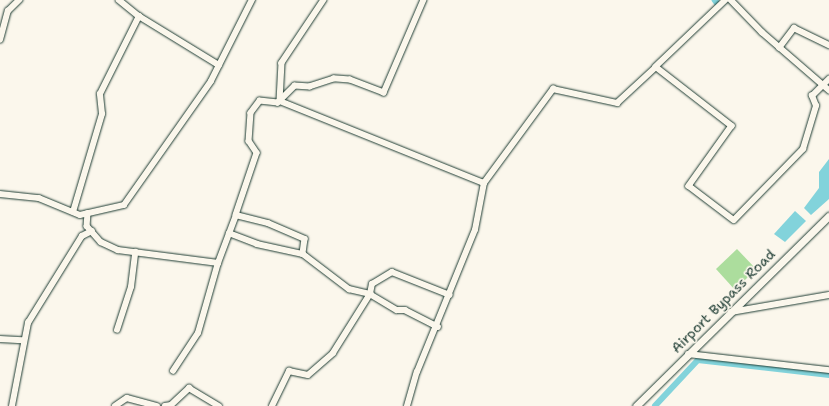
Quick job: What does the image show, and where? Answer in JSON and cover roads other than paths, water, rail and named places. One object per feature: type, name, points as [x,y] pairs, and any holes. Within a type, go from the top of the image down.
[{"type":"street","points":[[0,40],[8,11],[19,0]]},
{"type":"street","points":[[119,0],[139,16],[219,65]]},
{"type":"street","points":[[0,194],[39,198],[73,212],[88,213],[124,205],[219,65],[252,0]]},
{"type":"street","points":[[280,101],[282,63],[324,0]]},
{"type":"street","points":[[280,101],[295,86],[310,87],[334,79],[350,80],[384,93],[424,0]]},
{"type":"street","points":[[408,406],[417,372],[438,327],[475,230],[484,183],[553,88],[617,103],[726,0]]},
{"type":"street","points":[[731,0],[779,48],[829,90]]},
{"type":"street","points":[[73,212],[102,114],[100,94],[139,16]]},
{"type":"street","points":[[779,48],[794,28],[829,45]]},
{"type":"street","points":[[656,67],[732,126],[690,186],[734,220],[803,149],[816,106],[812,97],[829,79]]},
{"type":"street","points":[[173,372],[198,333],[218,263],[257,153],[249,141],[251,114],[260,101],[280,101],[484,183]]},
{"type":"street","points":[[88,213],[87,226],[101,242],[118,250],[218,263]]},
{"type":"street","points":[[236,215],[268,223],[305,239],[303,254]]},
{"type":"street","name":"Airport Bypass Road","points":[[636,406],[829,216]]},
{"type":"street","points":[[12,406],[22,340],[28,323],[82,236],[92,231]]},
{"type":"street","points":[[229,233],[257,244],[303,254],[338,284],[370,294],[397,310],[405,310],[438,327]]},
{"type":"street","points":[[117,330],[131,287],[135,252]]},
{"type":"street","points":[[272,406],[289,371],[308,375],[333,353],[370,294],[372,284],[392,272],[450,295]]},
{"type":"street","points":[[730,312],[829,295]]},
{"type":"street","points":[[0,339],[22,340]]},
{"type":"street","points":[[688,354],[829,370]]},
{"type":"street","points":[[165,406],[171,405],[189,388],[219,406]]},
{"type":"street","points":[[116,406],[127,398],[157,406]]},
{"type":"water","points":[[829,159],[829,199],[811,215],[804,208],[819,188],[819,172]]},
{"type":"water","points":[[795,211],[806,221],[785,242],[774,234]]},
{"type":"waterway","points":[[715,0],[718,4]]},
{"type":"waterway","points":[[655,406],[698,360],[829,375]]}]
